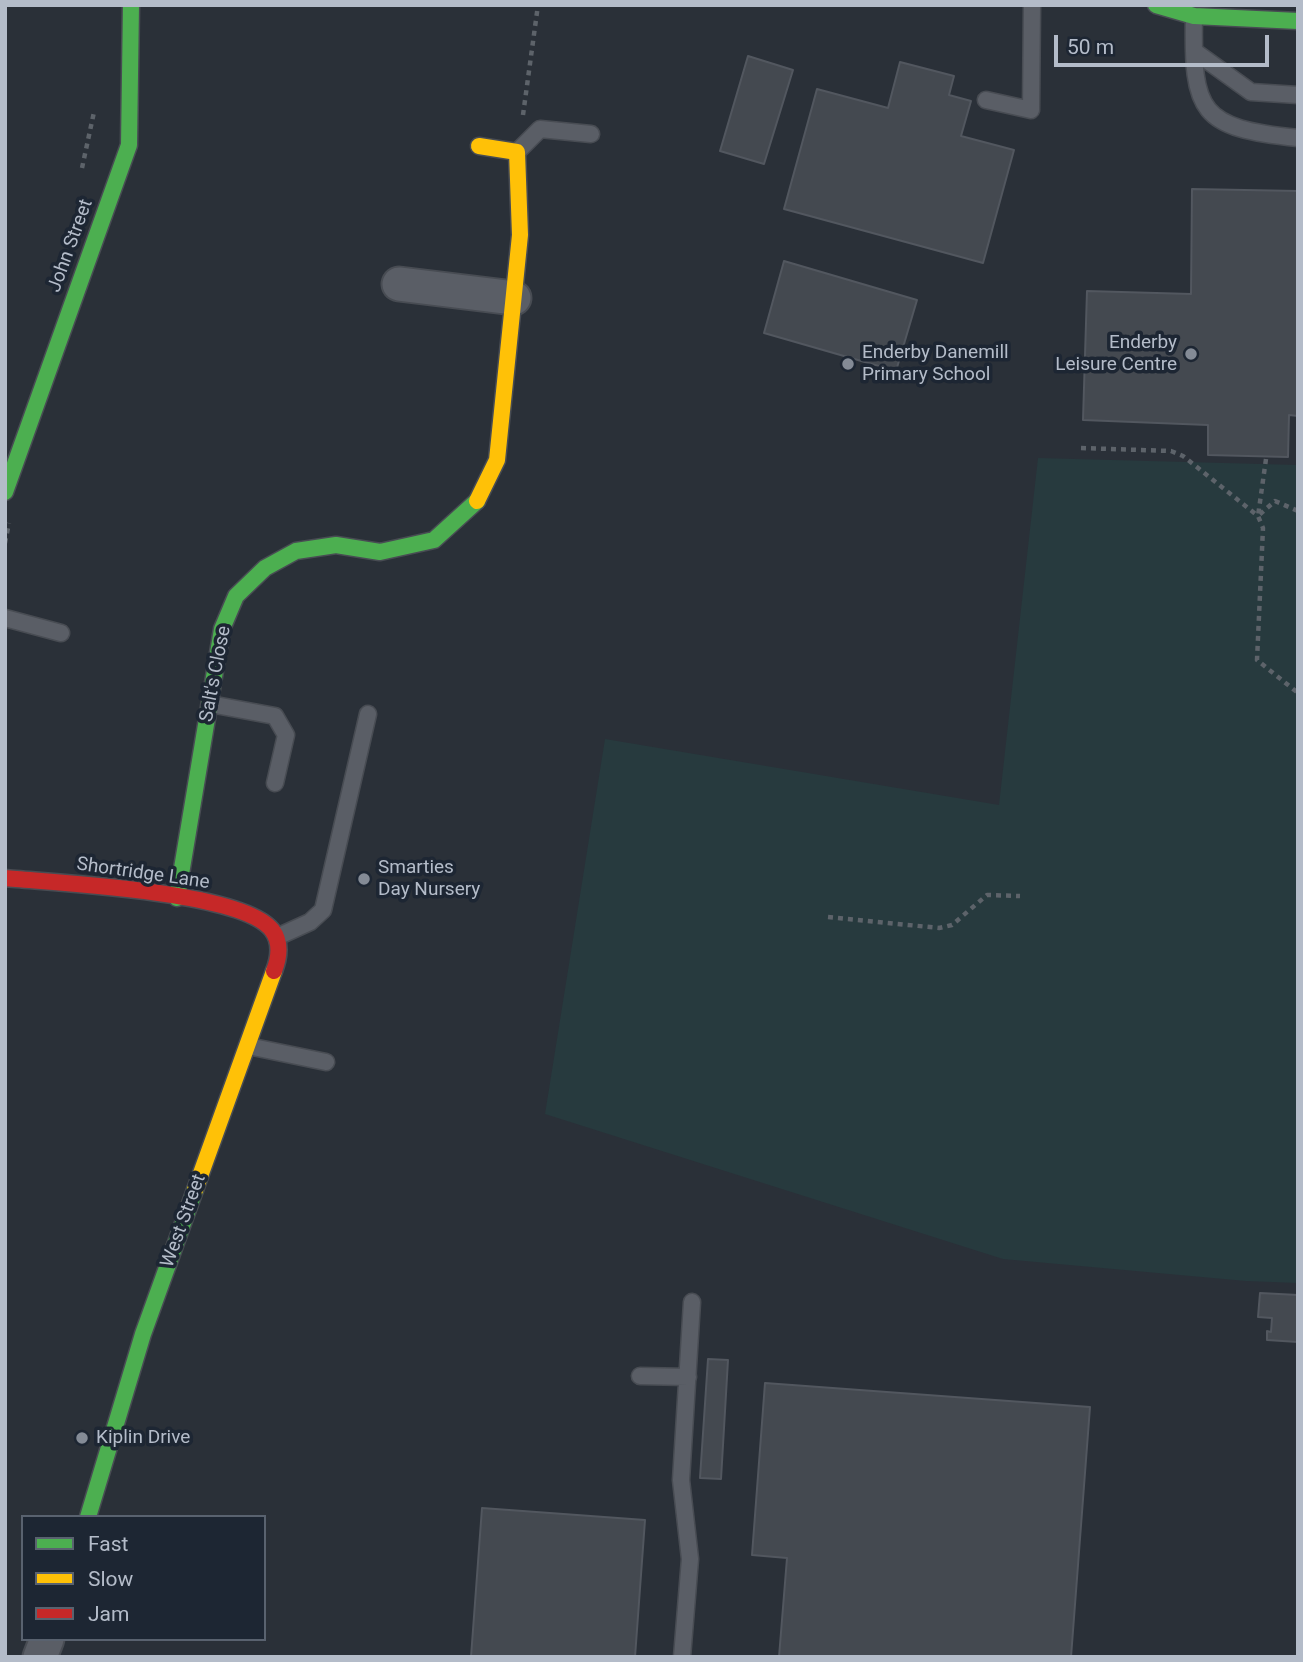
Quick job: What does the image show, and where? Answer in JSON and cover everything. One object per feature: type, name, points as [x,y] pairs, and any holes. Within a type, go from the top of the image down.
[{"type":"street","name":"John Street","points":[[5,492],[129,145],[131,5]]},
{"type":"street","points":[[1156,5],[1194,16],[1298,20]]},
{"type":"street","points":[[479,146],[517,152]]},
{"type":"street","name":"Salt's Close","points":[[177,898],[222,629],[236,596],[265,568],[296,551],[337,545],[380,552],[434,540],[474,506],[497,460],[520,235],[517,152]]},
{"type":"street","points":[[399,284],[514,298]]},
{"type":"street","name":"Shortridge Lane","points":[[5,878],[177,898],[249,914],[273,933]]},
{"type":"street","name":"West Street","points":[[89,1515],[143,1334],[280,956],[273,933]]},
{"type":"lane","points":[[986,100],[1031,110],[1032,5]]},
{"type":"lane","points":[[1194,16],[1198,88],[1208,110],[1224,125],[1251,133],[1298,138]]},
{"type":"lane","points":[[1194,51],[1251,92],[1298,95]]},
{"type":"lane","points":[[517,152],[540,129],[591,134]]},
{"type":"lane","points":[[5,618],[61,633]]},
{"type":"lane","points":[[210,704],[275,716],[286,735],[275,783]]},
{"type":"lane","points":[[273,933],[310,922],[323,910],[368,713]]},
{"type":"lane","points":[[247,1046],[326,1062]]},
{"type":"lane","points":[[682,1657],[690,1559],[681,1480],[692,1302]]},
{"type":"lane","points":[[640,1376],[688,1377]]},
{"type":"path","points":[[517,152],[538,5]]},
{"type":"path","points":[[80,177],[95,102]]},
{"type":"path","points":[[1080,448],[1171,451],[1183,456],[1258,516],[1263,528],[1257,660],[1298,693]]},
{"type":"path","points":[[1258,516],[1266,459]]},
{"type":"path","points":[[1258,516],[1275,501],[1298,511]]},
{"type":"path","points":[[828,917],[939,928],[952,925],[987,895],[1020,896]]},
{"type":"green space","points":[[1038,458],[1298,465],[1298,1283],[1246,1281],[1003,1259],[545,1114],[605,739],[999,805]]},
{"type":"building","points":[[748,56],[793,70],[764,164],[720,151]]},
{"type":"building","points":[[900,62],[954,76],[949,95],[971,101],[961,136],[1014,150],[983,263],[784,209],[817,89],[888,108]]},
{"type":"building","name":"Enderby Leisure Centre","points":[[1192,189],[1298,191],[1298,416],[1289,415],[1288,457],[1208,455],[1208,425],[1083,420],[1087,291],[1191,294]]},
{"type":"building","points":[[784,261],[917,300],[896,371],[764,333]]},
{"type":"building","points":[[1260,1293],[1298,1295],[1298,1342],[1267,1340],[1267,1331],[1271,1332],[1272,1318],[1258,1317]]},
{"type":"building","points":[[708,1359],[728,1360],[721,1479],[700,1478]]},
{"type":"building","points":[[765,1383],[1090,1407],[1071,1657],[779,1657],[787,1558],[752,1555]]},
{"type":"building","points":[[482,1508],[645,1520],[635,1657],[471,1657]]},
{"type":"traffic: fast","points":[[5,492],[129,145],[131,5]]},
{"type":"traffic: fast","points":[[1156,5],[1194,16],[1298,21]]},
{"type":"traffic: fast","points":[[177,898],[222,629],[236,596],[265,568],[296,551],[336,545],[380,552],[434,540],[477,501]]},
{"type":"traffic: fast","points":[[89,1515],[143,1334],[195,1190]]},
{"type":"traffic: slow","points":[[477,501],[497,460],[520,235],[517,152],[479,146]]},
{"type":"traffic: slow","points":[[195,1190],[274,971]]},
{"type":"traffic: jam","points":[[5,878],[146,891],[225,906],[254,917],[272,930],[279,950],[274,971]]},
{"type":"place","name":"Enderby Leisure Centre","points":[[1191,354]]},
{"type":"place","name":"Enderby Danemill Primary School","points":[[848,364]]},
{"type":"place","name":"Smarties Day Nursery","points":[[364,879]]},
{"type":"place","name":"Kiplin Drive","points":[[82,1438]]}]
